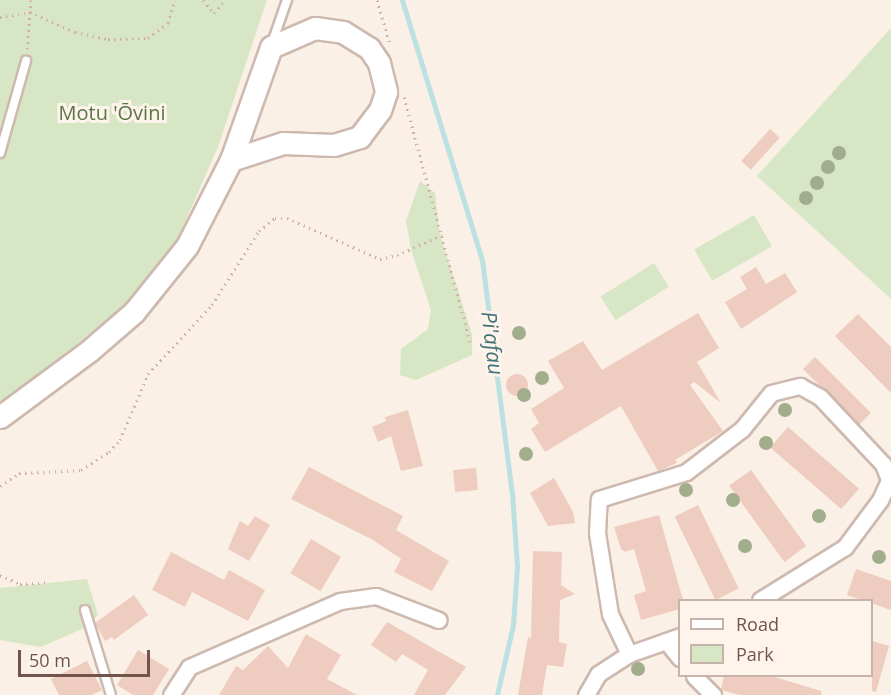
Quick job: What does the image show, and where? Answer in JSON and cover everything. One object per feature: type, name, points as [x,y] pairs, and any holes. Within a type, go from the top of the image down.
[{"type":"street","points":[[0,417],[89,351],[134,312],[187,246],[231,160],[271,47],[315,28],[357,38],[379,63],[385,77],[383,103],[369,128],[348,142],[334,145],[283,143],[231,160]]},
{"type":"street","points":[[629,654],[610,614],[597,533],[599,499],[686,472],[742,429],[771,393],[800,386],[820,397],[883,464],[890,480],[880,500],[845,546],[762,599]]},
{"type":"street","points":[[171,695],[189,667],[340,601],[376,596],[438,620]]},
{"type":"street","points":[[586,695],[598,675],[629,654],[673,639]]},
{"type":"street","points":[[696,677],[714,695]]},
{"type":"lane","points":[[271,47],[287,0]]},
{"type":"lane","points":[[0,153],[26,61]]},
{"type":"lane","points":[[85,610],[111,695]]},
{"type":"path","points":[[26,61],[30,0]]},
{"type":"path","points":[[0,17],[30,12],[75,32],[108,39],[148,38],[168,23],[175,0]]},
{"type":"path","points":[[203,0],[214,13],[225,0]]},
{"type":"path","points":[[377,0],[393,56]]},
{"type":"path","points":[[402,89],[470,342]]},
{"type":"path","points":[[0,486],[19,473],[81,470],[109,452],[120,440],[148,374],[212,305],[259,231],[275,218],[287,218],[380,259],[397,255],[442,235]]},
{"type":"path","points":[[0,575],[20,584],[49,582]]},
{"type":"green space","name":"Motu 'Ōvini","points":[[0,0],[267,0],[218,147],[177,240],[136,297],[0,405]]},
{"type":"green space","points":[[891,30],[891,299],[757,176]]},
{"type":"green space","points":[[420,181],[435,193],[440,235],[472,334],[472,355],[416,380],[400,375],[401,349],[428,329],[431,310],[411,250],[406,221]]},
{"type":"green space","points":[[754,215],[772,246],[712,281],[694,250]]},
{"type":"green space","points":[[654,263],[669,287],[615,320],[601,296]]},
{"type":"green space","points":[[87,579],[98,615],[84,628],[41,647],[0,640],[0,588]]},
{"type":"building","points":[[770,129],[780,138],[751,170],[741,161]]},
{"type":"building","points":[[756,267],[766,284],[785,273],[797,292],[741,329],[725,302],[747,289],[740,277]]},
{"type":"building","points":[[698,313],[719,348],[697,362],[721,403],[694,382],[690,385],[723,431],[675,460],[677,463],[658,471],[621,406],[545,452],[531,429],[539,423],[531,409],[564,388],[548,361],[583,341],[602,370]]},
{"type":"building","points":[[858,314],[891,347],[891,393],[835,336]]},
{"type":"building","points":[[815,357],[871,413],[859,425],[803,369]]},
{"type":"building","points":[[517,374],[525,377],[528,385],[525,393],[517,396],[509,393],[506,385],[509,377]]},
{"type":"building","points":[[408,410],[423,466],[401,471],[391,436],[378,442],[372,427],[386,421],[385,417]]},
{"type":"building","points":[[788,427],[859,489],[841,509],[770,447]]},
{"type":"building","points":[[309,467],[403,516],[396,530],[449,561],[432,591],[394,572],[401,559],[373,540],[291,499]]},
{"type":"building","points":[[476,468],[478,490],[455,492],[453,470]]},
{"type":"building","points":[[751,470],[806,546],[784,562],[729,486]]},
{"type":"building","points":[[554,478],[573,512],[575,523],[548,526],[530,493]]},
{"type":"building","points":[[698,505],[739,589],[715,599],[675,516]]},
{"type":"building","points":[[659,515],[683,599],[678,599],[678,610],[641,620],[634,595],[646,591],[634,549],[625,552],[621,549],[614,527]]},
{"type":"building","points":[[255,516],[270,525],[249,561],[228,549],[240,521],[248,526]]},
{"type":"building","points":[[311,539],[341,557],[320,591],[290,573]]},
{"type":"building","points":[[533,551],[562,552],[561,585],[575,594],[560,600],[559,642],[567,644],[563,667],[547,665],[542,695],[518,695],[528,637],[531,638]]},
{"type":"building","points":[[171,552],[224,580],[229,570],[265,590],[248,621],[192,592],[185,607],[152,590]]},
{"type":"building","points":[[856,569],[891,581],[891,610],[873,604],[873,599],[859,599],[847,595]]},
{"type":"building","points":[[134,595],[148,615],[114,640],[112,637],[105,641],[95,623]]},
{"type":"building","points":[[387,622],[466,667],[445,695],[414,695],[428,670],[402,654],[396,662],[371,645]]},
{"type":"building","points":[[306,634],[341,655],[327,679],[357,695],[219,695],[236,666],[243,670],[268,646],[288,668]]},
{"type":"building","points":[[873,641],[889,646],[876,692],[872,691]]},
{"type":"building","points":[[138,650],[169,669],[153,695],[133,695],[117,685]]},
{"type":"building","points":[[87,661],[102,690],[92,695],[59,695],[51,679]]},
{"type":"building","points":[[724,677],[775,677],[821,691],[821,695],[740,695],[721,690]]},
{"type":"waterway","name":"Pi'afau","points":[[402,0],[482,260],[512,493],[517,566],[513,625],[497,695]]}]
